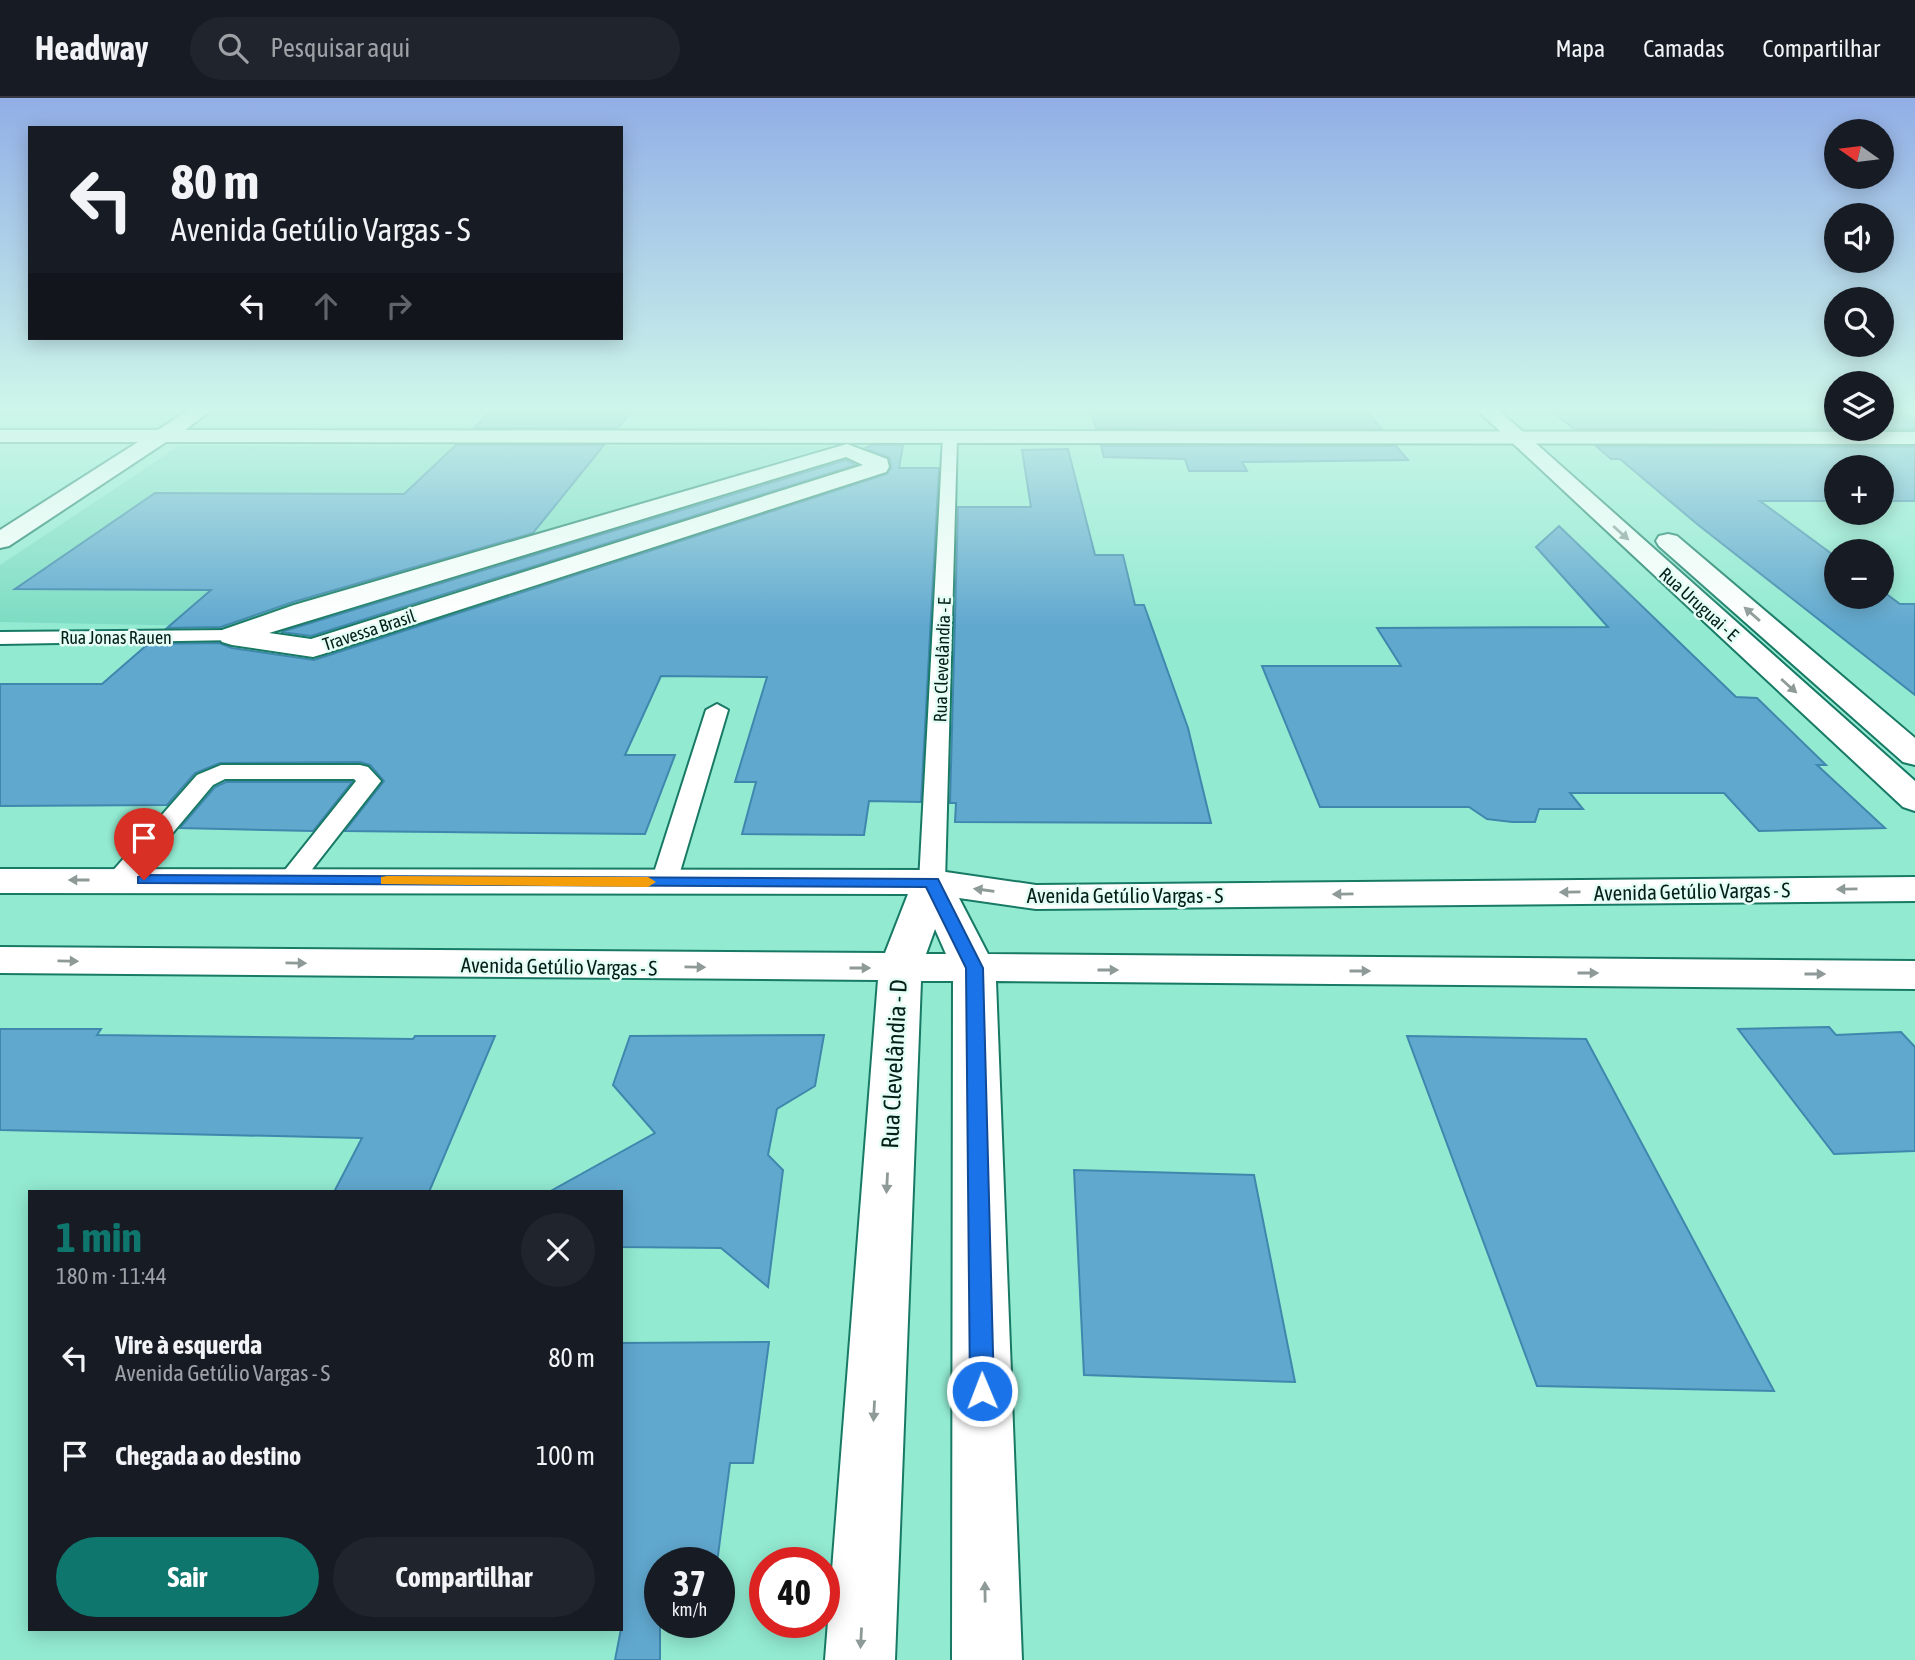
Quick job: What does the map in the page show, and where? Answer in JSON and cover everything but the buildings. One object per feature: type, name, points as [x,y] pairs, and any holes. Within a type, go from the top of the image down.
[{"type":"street","points":[[0,541],[81,480]]},
{"type":"street","name":"Travessa Brasil","points":[[232,636],[304,611],[733,480]]},
{"type":"street","name":"Travessa Brasil","points":[[232,636],[313,648],[838,480]]},
{"type":"street","name":"Rua Uruguai - E","points":[[1579,480],[1915,800]]},
{"type":"street","name":"Rua Uruguai - E","points":[[1587,480],[1915,755]]},
{"type":"street","name":"Avenida Getúlio Vargas - S","points":[[0,881],[932,882],[1036,897],[1915,889]]},
{"type":"street","points":[[932,882],[974,968],[987,1660]]},
{"type":"street","name":"Rua Clevelândia - D","points":[[860,1660],[900,968],[932,882]]},
{"type":"street","name":"Avenida Getúlio Vargas - S","points":[[0,960],[1915,975]]},
{"type":"lane","name":"Rua Clevelândia - E","points":[[932,882],[950,480]]},
{"type":"lane","name":"Rua Jonas Rauen","points":[[0,638],[232,636]]},
{"type":"lane","points":[[664,882],[716,710]]},
{"type":"lane","points":[[119,880],[205,780],[221,772],[360,772],[369,781],[290,880]]},
{"type":"shaded area","points":[[128,480],[716,480],[270,614],[206,626],[0,622],[0,565]]},
{"type":"slow traffic","points":[[387,880],[648,882]]},
{"type":"route","points":[[144,880],[833,884],[932,882],[974,968],[982,1391]]}]
